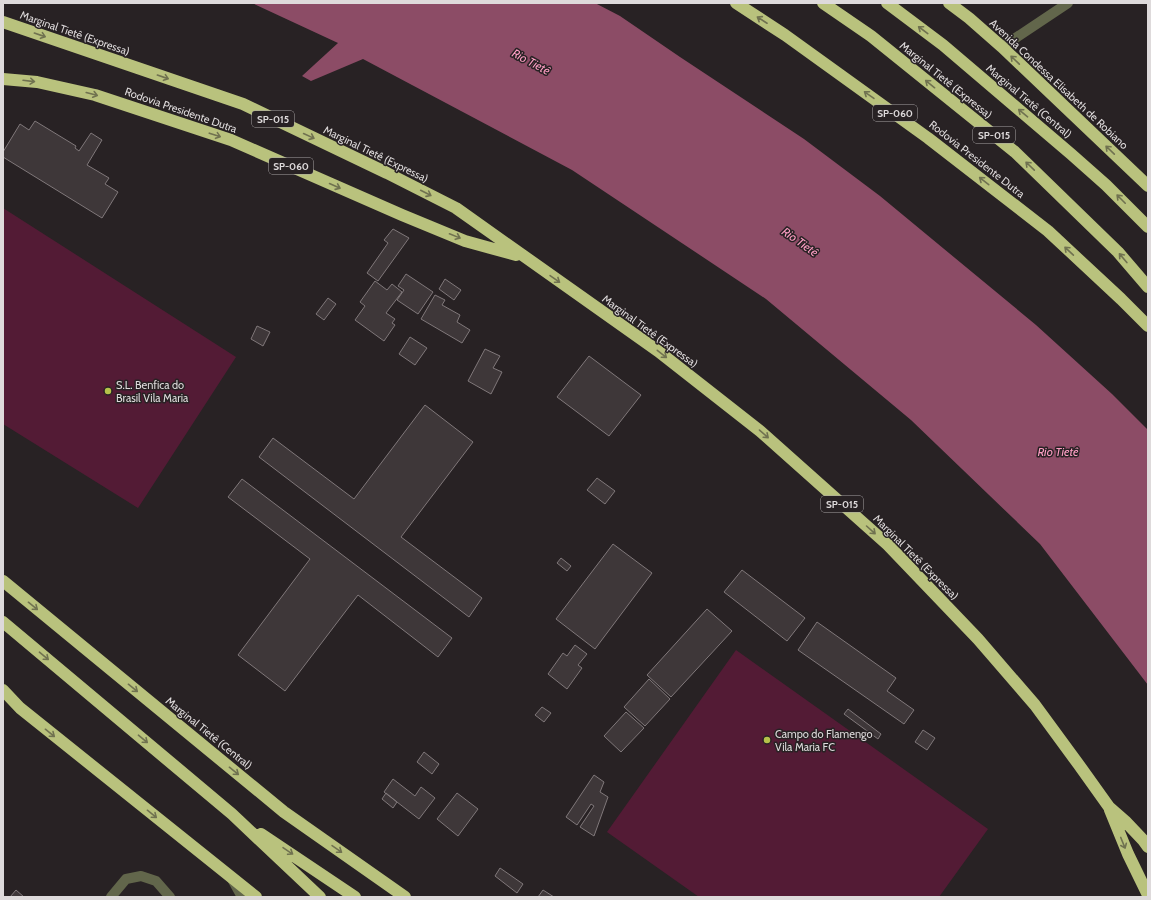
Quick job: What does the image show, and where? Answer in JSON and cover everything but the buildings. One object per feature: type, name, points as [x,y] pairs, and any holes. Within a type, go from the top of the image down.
[{"type":"highway","name":"Rodovia Presidente Dutra","points":[[736,3],[785,35],[928,138],[1048,231],[1148,326]]},
{"type":"highway","name":"Marginal Tietê (Expressa)","points":[[823,3],[871,36],[1015,152],[1118,252],[1148,287]]},
{"type":"highway","name":"Marginal Tietê (Central)","points":[[886,3],[943,45],[1071,154],[1106,185],[1148,227]]},
{"type":"highway","name":"Avenida Condessa Elisabeth de Robiano","points":[[949,3],[969,18],[1002,47],[1148,186]]},
{"type":"highway","name":"Marginal Tietê (Expressa)","points":[[3,22],[243,104],[387,173],[456,208],[523,257],[658,351],[760,431],[888,545],[978,639],[1030,699],[1109,807],[1125,821],[1148,847]]},
{"type":"highway","name":"Rodovia Presidente Dutra","points":[[3,79],[36,82],[95,95],[231,140],[465,241],[523,257]]},
{"type":"highway","name":"Marginal Tietê (Central)","points":[[3,581],[284,812],[405,897]]},
{"type":"highway","points":[[3,622],[209,794],[320,897]]},
{"type":"highway","points":[[3,690],[20,708],[256,897]]},
{"type":"highway","points":[[3,699],[20,708]]},
{"type":"highway","name":"SP-015","points":[[1109,807],[1128,854],[1148,895]]},
{"type":"highway","points":[[232,814],[355,897]]},
{"type":"lane","points":[[1002,47],[1068,3]]},
{"type":"lane","points":[[111,897],[126,879],[141,876],[156,882],[170,897]]},
{"type":"lane","points":[[230,876],[242,897]]},
{"type":"shaded area","name":"S.L. Benfica do Brasil Vila Maria","points":[[3,208],[236,357],[138,508],[3,424]]},
{"type":"shaded area","name":"Campo do Flamengo Vila Maria FC","points":[[736,650],[988,829],[939,897],[699,897],[607,832]]},
{"type":"water","name":"Rio Tietê","points":[[252,3],[595,3],[620,16],[804,139],[880,196],[1036,325],[1112,394],[1148,430],[1148,685],[1040,544],[911,420],[766,299],[572,170],[363,59],[311,81],[302,76],[338,43]]},
{"type":"place","name":"S.L. Benfica do Brasil Vila Maria","points":[[108,391]]},
{"type":"place","name":"Campo do Flamengo Vila Maria FC","points":[[767,740]]}]
